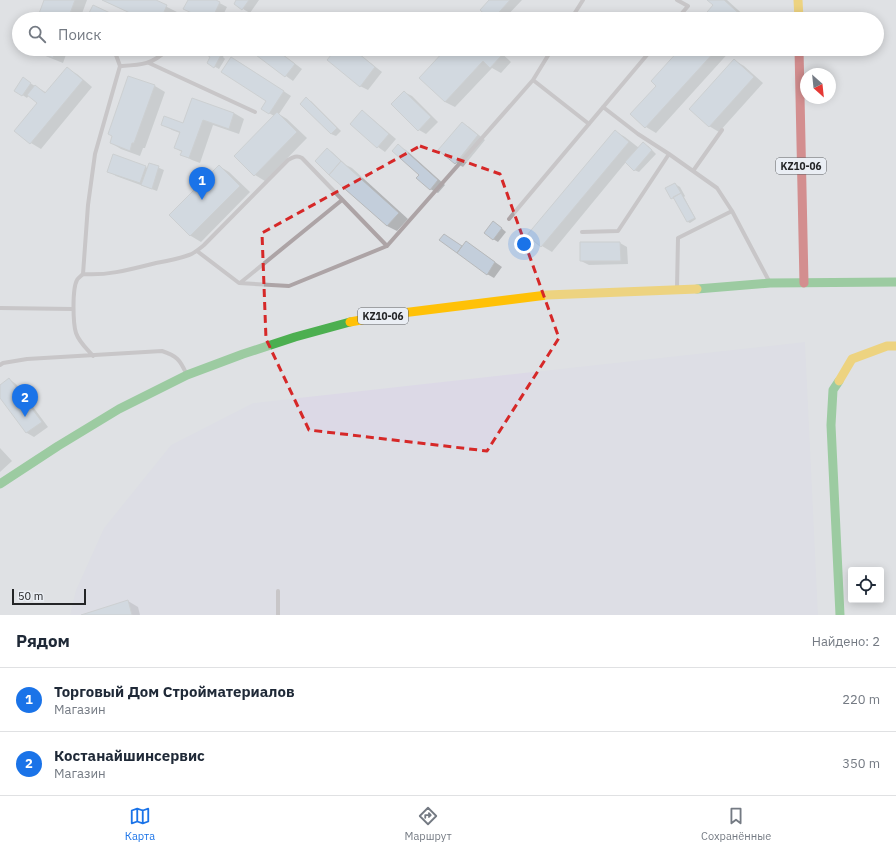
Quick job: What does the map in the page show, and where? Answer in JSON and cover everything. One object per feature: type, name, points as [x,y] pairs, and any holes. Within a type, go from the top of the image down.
[{"type":"main road","points":[[798,0],[798,12]]},
{"type":"main road","name":"KZ10-06","points":[[799,56],[804,282]]},
{"type":"main road","name":"KZ10-06","points":[[0,484],[58,446],[119,409],[187,375],[243,354],[345,323],[394,314],[547,295],[677,290],[770,283],[896,282]]},
{"type":"main road","points":[[840,615],[831,425],[833,390],[852,359],[891,346]]},
{"type":"lane","points":[[575,12],[583,0]]},
{"type":"lane","points":[[677,0],[688,6],[683,12]]},
{"type":"lane","points":[[93,356],[81,342],[76,332],[73,309],[77,280],[83,274],[88,205],[95,154],[120,66],[116,56]]},
{"type":"lane","points":[[120,66],[138,65],[149,62],[161,56]]},
{"type":"lane","points":[[197,251],[239,283],[289,286],[388,246],[533,80],[548,56]]},
{"type":"lane","points":[[509,219],[646,56]]},
{"type":"lane","points":[[149,62],[255,112]]},
{"type":"lane","points":[[533,80],[589,124]]},
{"type":"lane","points":[[603,107],[638,134],[717,188],[732,211],[770,283]]},
{"type":"lane","points":[[693,171],[722,130]]},
{"type":"lane","points":[[582,232],[618,231],[669,154]]},
{"type":"lane","points":[[83,274],[93,275],[134,269],[179,258],[197,251],[288,160],[295,156],[302,158],[388,246]]},
{"type":"lane","points":[[239,283],[342,200]]},
{"type":"lane","points":[[677,290],[678,238],[732,211]]},
{"type":"lane","points":[[0,308],[73,309]]},
{"type":"lane","points":[[0,365],[3,363],[27,359],[162,351],[174,355],[182,364],[187,375]]},
{"type":"lane","points":[[278,591],[278,615]]},
{"type":"highlighted area","points":[[420,146],[500,174],[559,338],[487,451],[309,430],[266,339],[262,233]]},
{"type":"shaded area","points":[[805,342],[818,615],[70,615],[76,590],[104,528],[171,445],[253,403]]},
{"type":"building","points":[[44,0],[75,0],[71,12],[40,12]]},
{"type":"building","points":[[102,0],[156,0],[167,5],[164,12],[128,12]]},
{"type":"building","points":[[188,0],[216,0],[220,2],[215,12],[190,12],[183,9]]},
{"type":"building","points":[[236,0],[249,0],[242,10],[234,4]]},
{"type":"building","points":[[489,0],[510,0],[499,12],[482,12],[480,10]]},
{"type":"building","points":[[707,0],[724,0],[737,12],[707,12],[713,5]]},
{"type":"building","points":[[93,5],[108,12],[90,12]]},
{"type":"building","points":[[208,56],[220,56],[214,68],[207,63],[210,57]]},
{"type":"building","points":[[257,56],[284,56],[295,64],[285,77]]},
{"type":"building","points":[[330,56],[362,56],[375,67],[360,87],[327,60]]},
{"type":"building","points":[[439,56],[501,56],[490,68],[483,61],[445,102],[419,78]]},
{"type":"building","points":[[674,56],[711,56],[645,128],[630,114],[656,86],[651,81]]},
{"type":"building","points":[[231,57],[284,91],[269,114],[261,109],[266,101],[221,72]]},
{"type":"building","points":[[734,59],[754,77],[709,127],[689,109]]},
{"type":"building","points":[[67,67],[83,80],[30,144],[14,131],[37,103],[27,95],[35,85],[45,93]]},
{"type":"building","points":[[128,76],[155,85],[130,151],[110,143],[112,136],[108,134]]},
{"type":"building","points":[[23,77],[31,83],[22,96],[14,91]]},
{"type":"building","points":[[404,91],[431,117],[418,131],[391,104]]},
{"type":"building","points":[[306,97],[337,128],[331,134],[300,104]]},
{"type":"building","points":[[192,98],[234,113],[229,129],[203,120],[189,158],[180,155],[182,151],[174,148],[180,132],[161,125],[164,116],[183,123]]},
{"type":"building","points":[[362,110],[389,134],[377,148],[350,124]]},
{"type":"building","points":[[277,112],[297,132],[254,176],[234,156]]},
{"type":"building","points":[[462,122],[478,135],[455,164],[438,150]]},
{"type":"building","points":[[615,130],[629,142],[541,247],[527,235]]},
{"type":"building","points":[[643,142],[652,150],[634,171],[625,162]]},
{"type":"building","points":[[398,144],[438,180],[430,190],[416,178],[419,175],[392,151]]},
{"type":"building","points":[[327,148],[341,161],[329,175],[315,161]]},
{"type":"building","points":[[113,154],[146,166],[140,183],[107,172]]},
{"type":"building","points":[[341,161],[399,213],[387,226],[329,175]]},
{"type":"building","points":[[149,163],[159,166],[152,189],[141,185]]},
{"type":"building","points":[[219,165],[240,186],[190,236],[169,215]]},
{"type":"building","points":[[675,183],[681,193],[671,199],[665,188]]},
{"type":"building","points":[[681,193],[695,218],[687,222],[673,197]]},
{"type":"building","points":[[493,221],[502,228],[493,240],[484,233]]},
{"type":"building","points":[[444,234],[462,246],[457,253],[439,240]]},
{"type":"building","points":[[466,241],[495,262],[487,275],[457,253]]},
{"type":"building","points":[[580,242],[620,242],[621,261],[580,261]]},
{"type":"building","points":[[9,378],[42,422],[26,433],[0,398],[0,385]]},
{"type":"building","points":[[128,600],[132,615],[81,615]]},
{"type":"traffic: fast","points":[[697,289],[770,283],[896,282]]},
{"type":"traffic: fast","points":[[0,484],[58,446],[119,409],[187,375],[243,354],[295,337],[350,322]]},
{"type":"traffic: fast","points":[[839,381],[833,390],[831,425],[840,615]]},
{"type":"traffic: slow","points":[[798,0],[799,12]]},
{"type":"traffic: slow","points":[[350,322],[394,314],[547,295],[697,289]]},
{"type":"traffic: slow","points":[[839,381],[852,359],[887,346],[896,346]]},
{"type":"traffic: jam","points":[[799,56],[804,283]]},
{"type":"place","name":"Торговый Дом Стройматериалов","points":[[202,200]]},
{"type":"place","name":"Костанайшинсервис","points":[[25,417]]}]
